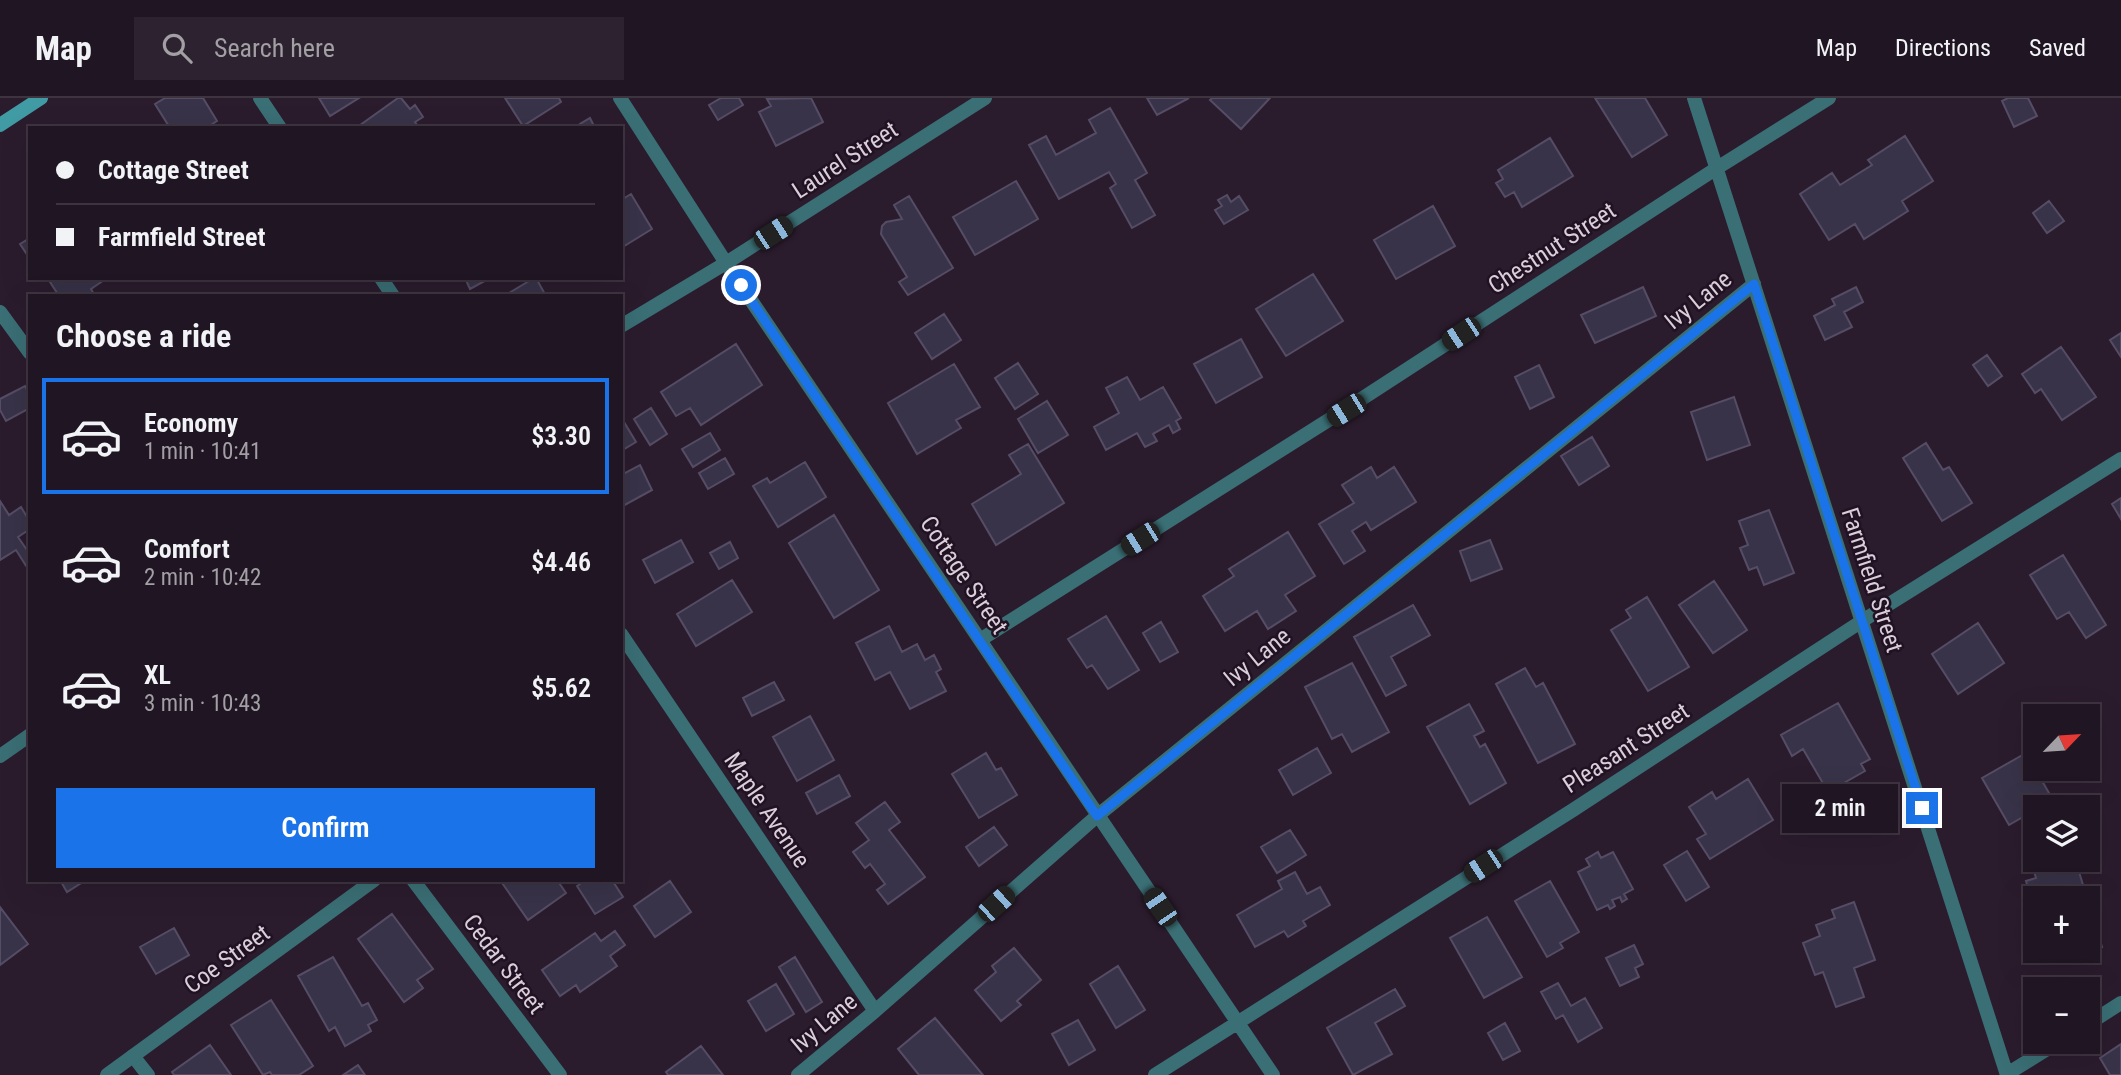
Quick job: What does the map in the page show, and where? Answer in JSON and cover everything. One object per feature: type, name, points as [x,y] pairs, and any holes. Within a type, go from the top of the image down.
[{"type":"main road","points":[[0,125],[41,98]]},
{"type":"street","points":[[260,98],[279,126]]},
{"type":"street","name":"Cottage Street","points":[[620,98],[726,263],[1273,1075]]},
{"type":"street","name":"Laurel Street","points":[[623,325],[726,263],[985,98]]},
{"type":"street","name":"Farmfield Street","points":[[1694,98],[2007,1075]]},
{"type":"street","name":"Chestnut Street","points":[[980,639],[1346,410],[1829,98]]},
{"type":"street","name":"Ivy Lane","points":[[798,1075],[1097,816],[1754,284]]},
{"type":"street","points":[[0,312],[28,350]]},
{"type":"street","name":"Pleasant Street","points":[[1155,1075],[1862,621],[2121,459]]},
{"type":"street","name":"Maple Avenue","points":[[623,637],[875,1011]]},
{"type":"street","points":[[0,756],[28,736]]},
{"type":"street","name":"Coe Street","points":[[107,1075],[371,882]]},
{"type":"street","name":"Cedar Street","points":[[414,882],[559,1075]]},
{"type":"street","points":[[2100,1016],[2121,1003]]},
{"type":"street","points":[[2007,1075],[2040,1054]]},
{"type":"street","points":[[133,1056],[148,1075]]},
{"type":"building","points":[[165,98],[203,98],[217,121],[209,126],[169,126],[155,104]]},
{"type":"building","points":[[319,98],[359,98],[330,116]]},
{"type":"building","points":[[398,98],[410,109],[415,105],[423,117],[415,122],[418,126],[359,126]]},
{"type":"building","points":[[505,98],[559,98],[561,102],[523,126]]},
{"type":"building","points":[[721,98],[739,98],[743,105],[718,120],[709,105]]},
{"type":"building","points":[[811,98],[823,122],[776,146],[759,112],[771,106],[767,99]]},
{"type":"building","points":[[1147,98],[1189,98],[1157,115]]},
{"type":"building","points":[[1270,98],[1241,129],[1210,100]]},
{"type":"building","points":[[1595,98],[1645,98],[1667,135],[1632,157]]},
{"type":"building","points":[[2008,98],[2028,98],[2037,116],[2014,127],[2002,101]]},
{"type":"building","points":[[1110,108],[1147,173],[1135,180],[1155,215],[1132,228],[1110,188],[1116,184],[1109,172],[1059,199],[1029,145],[1046,136],[1056,155],[1096,133],[1089,120]]},
{"type":"building","points":[[590,118],[594,126],[581,126],[580,124]]},
{"type":"building","points":[[1905,136],[1933,181],[1902,201],[1908,211],[1864,239],[1855,224],[1829,240],[1800,194],[1832,173],[1840,185],[1872,165],[1868,160]]},
{"type":"building","points":[[1550,138],[1573,176],[1522,207],[1514,192],[1505,197],[1496,183],[1503,179],[1498,170]]},
{"type":"building","points":[[1016,181],[1038,219],[975,255],[953,217]]},
{"type":"building","points":[[631,194],[652,229],[623,247],[623,199]]},
{"type":"building","points":[[1227,195],[1231,202],[1239,196],[1248,210],[1224,224],[1215,210],[1222,206],[1218,200]]},
{"type":"building","points":[[909,196],[953,268],[908,295],[899,282],[907,277],[881,234],[882,226],[886,222],[902,219],[894,205]]},
{"type":"building","points":[[2049,201],[2064,221],[2047,233],[2033,213]]},
{"type":"building","points":[[1433,206],[1455,246],[1396,279],[1374,240]]},
{"type":"building","points":[[28,239],[28,256],[20,244]]},
{"type":"building","points":[[1313,274],[1343,321],[1286,356],[1256,309]]},
{"type":"building","points":[[104,280],[91,289],[94,294],[58,294],[50,282]]},
{"type":"building","points":[[466,280],[486,280],[470,289]]},
{"type":"building","points":[[531,280],[537,280],[545,294],[507,294]]},
{"type":"building","points":[[1643,287],[1656,316],[1595,343],[1581,315]]},
{"type":"building","points":[[1856,287],[1863,302],[1844,312],[1852,327],[1825,340],[1814,316],[1835,305],[1832,299]]},
{"type":"building","points":[[944,314],[961,340],[932,359],[915,333]]},
{"type":"building","points":[[2121,333],[2121,357],[2110,340]]},
{"type":"building","points":[[1241,339],[1262,377],[1216,403],[1194,364]]},
{"type":"building","points":[[736,344],[762,385],[701,425],[690,408],[676,416],[661,392]]},
{"type":"building","points":[[2061,347],[2096,397],[2062,420],[2041,389],[2035,393],[2022,374]]},
{"type":"building","points":[[1987,355],[2002,376],[1988,386],[1973,365]]},
{"type":"building","points":[[1018,363],[1038,394],[1015,409],[995,378]]},
{"type":"building","points":[[954,364],[980,407],[956,420],[961,428],[917,454],[888,403]]},
{"type":"building","points":[[1539,365],[1554,397],[1530,409],[1515,377]]},
{"type":"building","points":[[1127,377],[1140,400],[1163,387],[1181,418],[1176,421],[1180,429],[1173,433],[1169,425],[1153,434],[1157,441],[1145,447],[1137,433],[1106,450],[1094,427],[1119,413],[1106,388]]},
{"type":"building","points":[[25,386],[28,391],[28,409],[6,421],[0,410],[0,399]]},
{"type":"building","points":[[1734,397],[1750,445],[1707,460],[1691,412]]},
{"type":"building","points":[[1047,401],[1068,435],[1038,453],[1018,419]]},
{"type":"building","points":[[651,408],[667,434],[650,445],[634,419]]},
{"type":"building","points":[[623,420],[636,442],[623,450]]},
{"type":"building","points":[[710,433],[720,450],[693,467],[682,449]]},
{"type":"building","points":[[1592,437],[1609,466],[1579,485],[1561,456]]},
{"type":"building","points":[[1926,443],[1943,470],[1949,467],[1972,503],[1942,521],[1903,458]]},
{"type":"building","points":[[1028,444],[1064,503],[996,545],[972,504],[1021,474],[1009,455]]},
{"type":"building","points":[[725,458],[734,474],[708,489],[699,473]]},
{"type":"building","points":[[805,462],[826,497],[778,527],[753,486],[767,478],[770,483]]},
{"type":"building","points":[[640,465],[652,490],[623,506],[623,474]]},
{"type":"building","points":[[1371,467],[1377,478],[1394,467],[1416,502],[1371,530],[1366,522],[1352,531],[1365,551],[1344,564],[1319,524],[1354,503],[1342,485]]},
{"type":"building","points":[[2121,498],[2121,519],[2112,504]]},
{"type":"building","points":[[0,501],[9,515],[21,507],[28,519],[28,530],[18,537],[28,550],[28,569],[16,550],[0,560]]},
{"type":"building","points":[[1769,510],[1794,573],[1764,585],[1757,567],[1749,570],[1740,548],[1748,545],[1739,521]]},
{"type":"building","points":[[834,515],[879,590],[834,618],[789,543]]},
{"type":"building","points":[[1288,532],[1315,576],[1285,595],[1296,611],[1268,629],[1257,611],[1225,631],[1203,596],[1234,576],[1229,569]]},
{"type":"building","points":[[681,540],[693,562],[655,583],[643,560]]},
{"type":"building","points":[[1490,540],[1502,569],[1471,581],[1460,551]]},
{"type":"building","points":[[730,542],[738,558],[719,569],[710,553]]},
{"type":"building","points":[[2063,555],[2106,625],[2086,638],[2069,612],[2057,619],[2030,575]]},
{"type":"building","points":[[732,580],[752,612],[696,646],[677,614]]},
{"type":"building","points":[[1714,581],[1747,630],[1713,653],[1679,605]]},
{"type":"building","points":[[1647,597],[1689,667],[1648,691],[1611,630],[1631,618],[1626,610]]},
{"type":"building","points":[[1413,605],[1430,635],[1391,657],[1406,685],[1386,696],[1354,637]]},
{"type":"building","points":[[1106,616],[1139,670],[1108,689],[1092,665],[1087,668],[1068,639]]},
{"type":"building","points":[[1161,622],[1178,652],[1160,662],[1143,633]]},
{"type":"building","points":[[1978,623],[2004,663],[1958,694],[1932,654]]},
{"type":"building","points":[[889,626],[902,652],[917,644],[925,660],[934,655],[941,669],[936,672],[946,691],[910,709],[890,672],[875,680],[856,643]]},
{"type":"building","points":[[1352,663],[1389,732],[1352,752],[1342,734],[1332,739],[1305,687]]},
{"type":"building","points":[[1525,668],[1536,687],[1543,683],[1575,744],[1538,763],[1496,684]]},
{"type":"building","points":[[774,682],[784,700],[752,716],[743,698]]},
{"type":"building","points":[[1838,703],[1870,759],[1861,764],[1865,771],[1828,792],[1803,749],[1792,756],[1781,735]]},
{"type":"building","points":[[1469,704],[1484,731],[1474,736],[1480,747],[1485,744],[1506,783],[1470,804],[1427,727]]},
{"type":"building","points":[[810,716],[834,760],[797,781],[773,737]]},
{"type":"building","points":[[1317,748],[1331,773],[1293,795],[1279,770]]},
{"type":"building","points":[[986,753],[996,770],[1001,768],[1017,795],[979,818],[952,774]]},
{"type":"building","points":[[2023,755],[2023,781],[2042,781],[2050,795],[2023,795],[2023,817],[2009,825],[1982,778]]},
{"type":"building","points":[[839,775],[850,796],[817,814],[806,793]]},
{"type":"building","points":[[1748,779],[1773,820],[1710,859],[1697,839],[1706,834],[1689,807],[1712,792],[1716,799]]},
{"type":"building","points":[[885,802],[900,822],[889,830],[925,877],[888,904],[877,890],[885,884],[870,864],[865,868],[853,852],[869,840],[856,823]]},
{"type":"building","points":[[994,827],[1007,845],[979,866],[966,847]]},
{"type":"building","points":[[1290,830],[1306,855],[1277,873],[1261,847]]},
{"type":"building","points":[[1687,851],[1709,887],[1686,901],[1664,865]]},
{"type":"building","points":[[1598,852],[1601,858],[1613,852],[1633,889],[1624,894],[1627,899],[1622,902],[1620,897],[1612,900],[1615,906],[1610,909],[1608,905],[1597,910],[1578,872],[1590,866],[1586,859]]},
{"type":"building","points":[[1295,872],[1307,894],[1320,887],[1330,905],[1303,921],[1306,926],[1288,937],[1284,931],[1255,947],[1237,915],[1282,889],[1278,881]]},
{"type":"building","points":[[2034,872],[2079,872],[2083,886],[2028,886],[2026,881],[2036,878]]},
{"type":"building","points":[[670,881],[691,912],[655,937],[634,906]]},
{"type":"building","points":[[1550,881],[1579,932],[1560,943],[1563,948],[1547,957],[1515,901]]},
{"type":"building","points":[[61,882],[83,882],[67,892]]},
{"type":"building","points":[[501,882],[558,882],[566,893],[528,920]]},
{"type":"building","points":[[583,882],[613,882],[623,897],[595,914],[577,886]]},
{"type":"building","points":[[1854,902],[1875,960],[1854,968],[1864,997],[1836,1007],[1823,972],[1815,975],[1803,943],[1820,936],[1816,925],[1835,918],[1832,910]]},
{"type":"building","points":[[0,907],[28,944],[0,965]]},
{"type":"building","points":[[392,914],[433,969],[417,980],[423,988],[404,1002],[358,939]]},
{"type":"building","points":[[1487,917],[1522,977],[1484,998],[1450,938]]},
{"type":"building","points":[[174,928],[189,955],[156,974],[140,947]]},
{"type":"building","points":[[615,931],[625,945],[610,956],[617,966],[580,992],[576,985],[560,996],[542,970],[595,933],[601,941]]},
{"type":"building","points":[[1634,945],[1643,964],[1635,968],[1639,977],[1620,986],[1606,958]]},
{"type":"building","points":[[1014,948],[1041,980],[1017,1001],[1021,1005],[1001,1021],[975,990],[996,972],[992,966]]},
{"type":"building","points":[[333,957],[362,1006],[368,1003],[377,1020],[368,1025],[371,1031],[345,1046],[335,1027],[329,1031],[298,976]]},
{"type":"building","points":[[795,957],[822,1002],[806,1012],[779,967]]},
{"type":"building","points":[[1118,966],[1145,1010],[1116,1028],[1090,984]]},
{"type":"building","points":[[1558,983],[1571,1006],[1585,998],[1602,1028],[1578,1042],[1563,1015],[1556,1019],[1541,992]]},
{"type":"building","points":[[776,984],[794,1014],[766,1031],[748,1001]]},
{"type":"building","points":[[1395,989],[1405,1006],[1375,1023],[1392,1054],[1353,1075],[1327,1028]]},
{"type":"building","points":[[271,1000],[313,1066],[299,1075],[272,1075],[270,1072],[263,1075],[231,1025]]},
{"type":"building","points":[[935,1018],[983,1075],[919,1075],[898,1049]]},
{"type":"building","points":[[1078,1020],[1095,1050],[1069,1065],[1052,1034]]},
{"type":"building","points":[[1505,1023],[1520,1051],[1503,1060],[1488,1033]]},
{"type":"building","points":[[2121,1044],[2121,1075],[2110,1075],[2100,1058]]},
{"type":"building","points":[[210,1045],[231,1075],[174,1075],[172,1072]]},
{"type":"building","points":[[701,1046],[723,1075],[668,1075],[666,1072]]},
{"type":"building","points":[[358,1065],[365,1075],[343,1075]]},
{"type":"route","points":[[741,285],[1097,816],[1754,284],[1922,808]]}]
